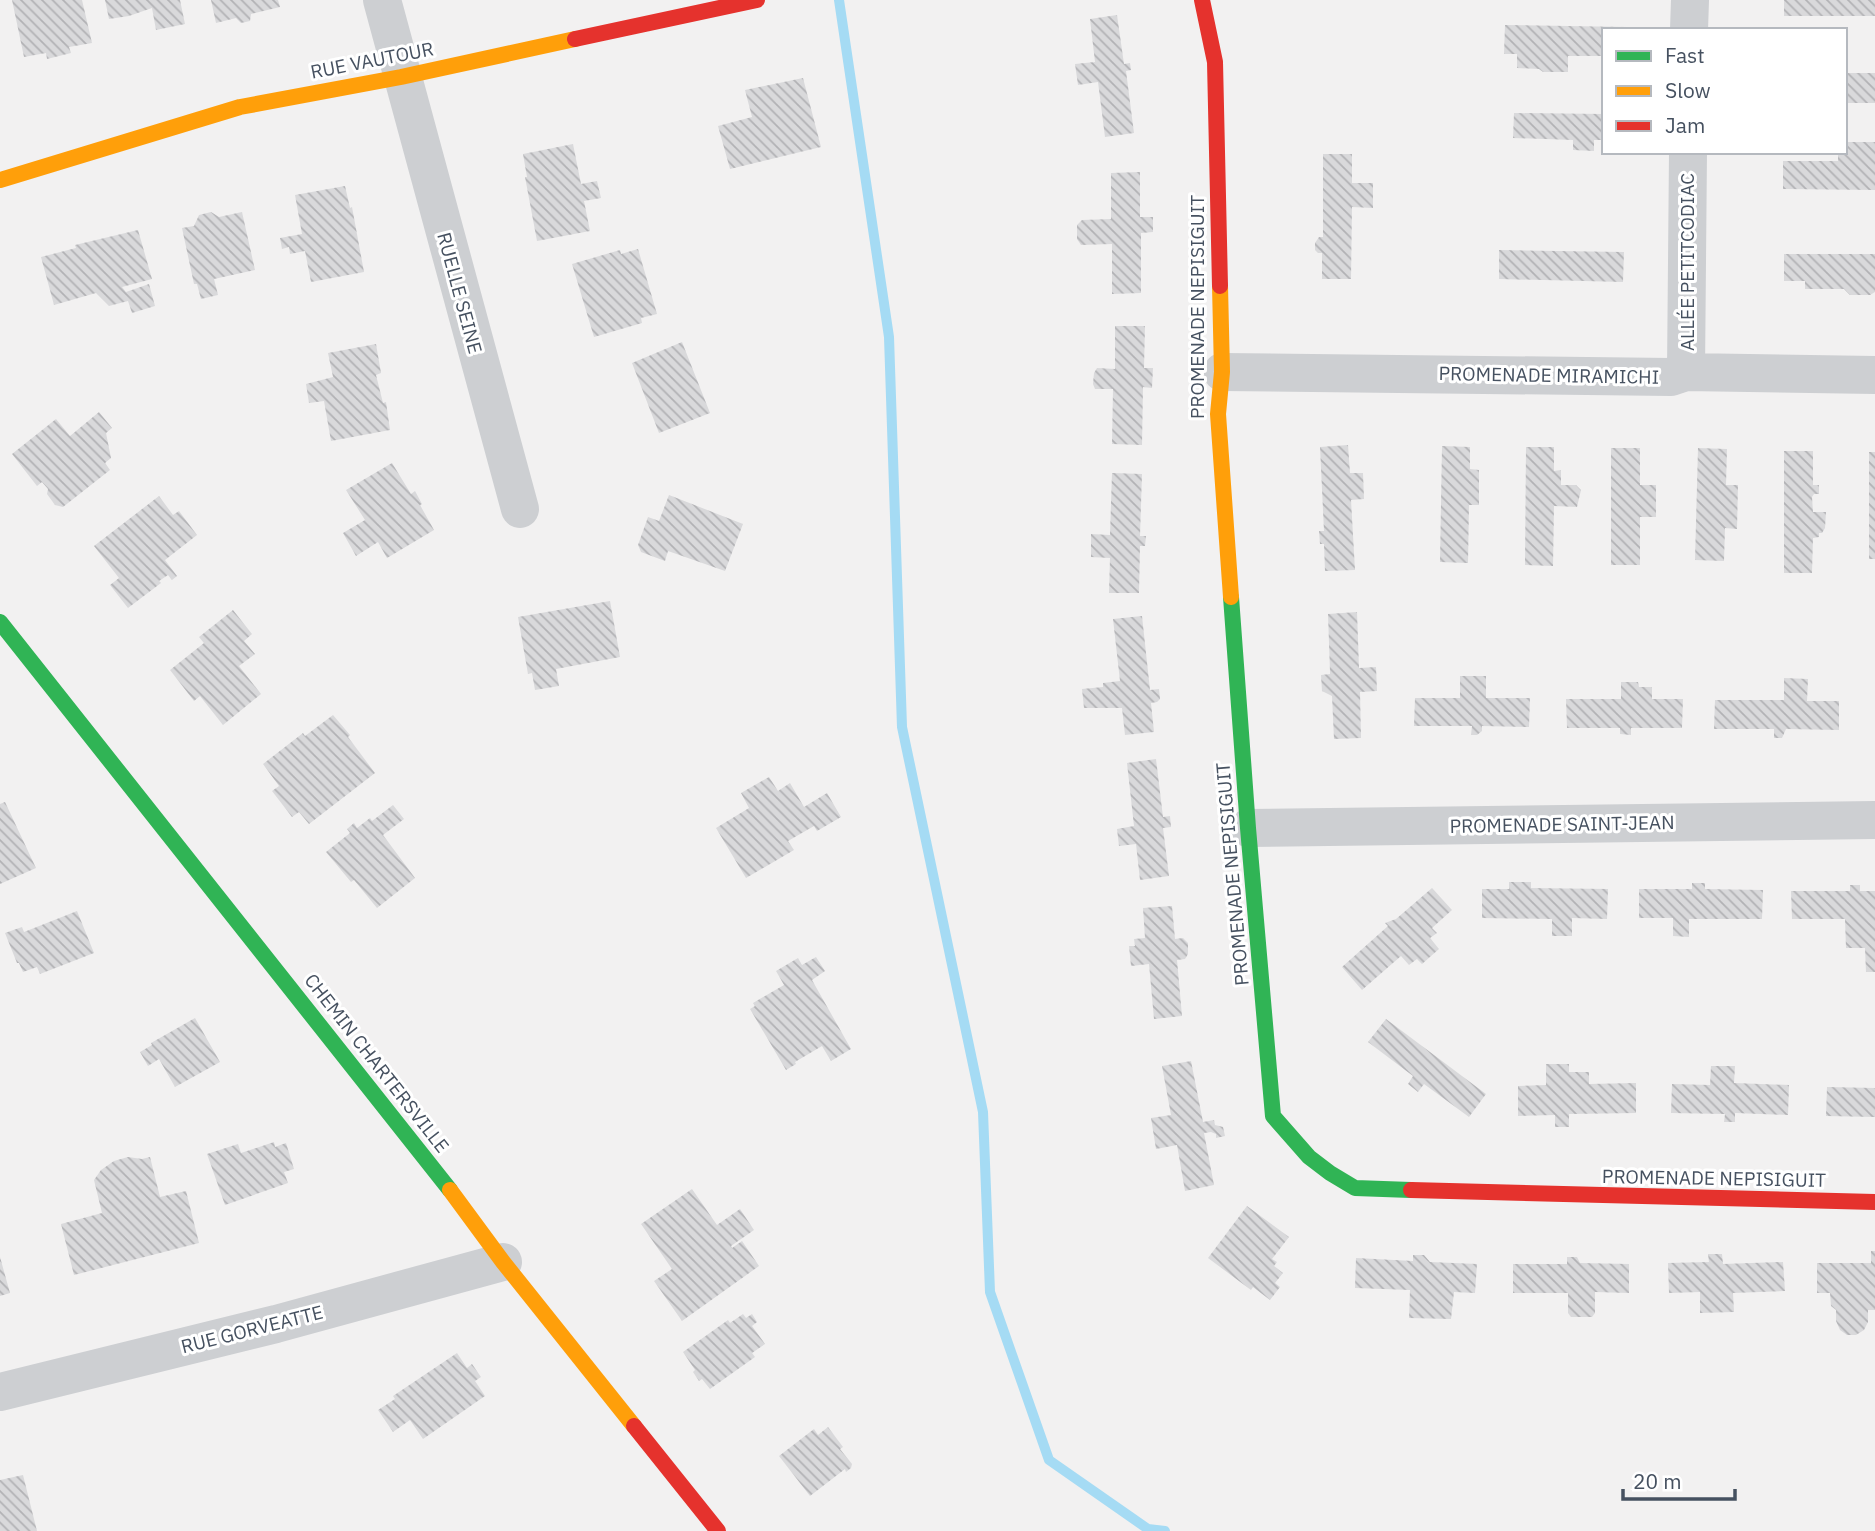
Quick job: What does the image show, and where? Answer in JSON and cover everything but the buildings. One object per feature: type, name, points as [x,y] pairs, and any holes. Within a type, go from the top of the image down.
[{"type":"street","name":"RUELLE SEINE","points":[[382,0],[520,509]]},
{"type":"street","name":"RUE VAUTOUR","points":[[0,180],[240,107],[401,77],[757,0]]},
{"type":"street","name":"PROMENADE NEPISIGUIT","points":[[1202,0],[1214,62],[1222,372],[1218,414],[1248,828],[1273,1116],[1297,1147],[1331,1176],[1355,1188],[1875,1202]]},
{"type":"street","points":[[1689,28],[1690,0]]},
{"type":"street","name":"ALLÉE PETITCODIAC","points":[[1686,372],[1688,154]]},
{"type":"street","name":"PROMENADE MIRAMICHI","points":[[1222,372],[1671,377],[1686,372],[1875,375]]},
{"type":"street","name":"CHEMIN CHARTERSVILLE","points":[[0,622],[718,1531]]},
{"type":"street","name":"PROMENADE SAINT-JEAN","points":[[1248,828],[1875,820]]},
{"type":"street","name":"RUE GORVEATTE","points":[[0,1392],[276,1324],[503,1262]]},
{"type":"waterway","points":[[839,0],[889,337],[902,727],[983,1112],[990,1292],[1049,1460],[1148,1529],[1165,1531]]},
{"type":"traffic: fast","points":[[1231,597],[1273,1116],[1309,1157],[1355,1188],[1411,1190]]},
{"type":"traffic: fast","points":[[0,622],[450,1190]]},
{"type":"traffic: slow","points":[[0,180],[240,107],[401,77],[575,39]]},
{"type":"traffic: slow","points":[[1220,286],[1222,372],[1218,414],[1231,597]]},
{"type":"traffic: slow","points":[[450,1190],[503,1262],[634,1426]]},
{"type":"traffic: jam","points":[[575,39],[757,0]]},
{"type":"traffic: jam","points":[[1202,0],[1215,62],[1220,286]]},
{"type":"traffic: jam","points":[[1411,1190],[1875,1202]]},
{"type":"traffic: jam","points":[[634,1426],[718,1531]]}]
